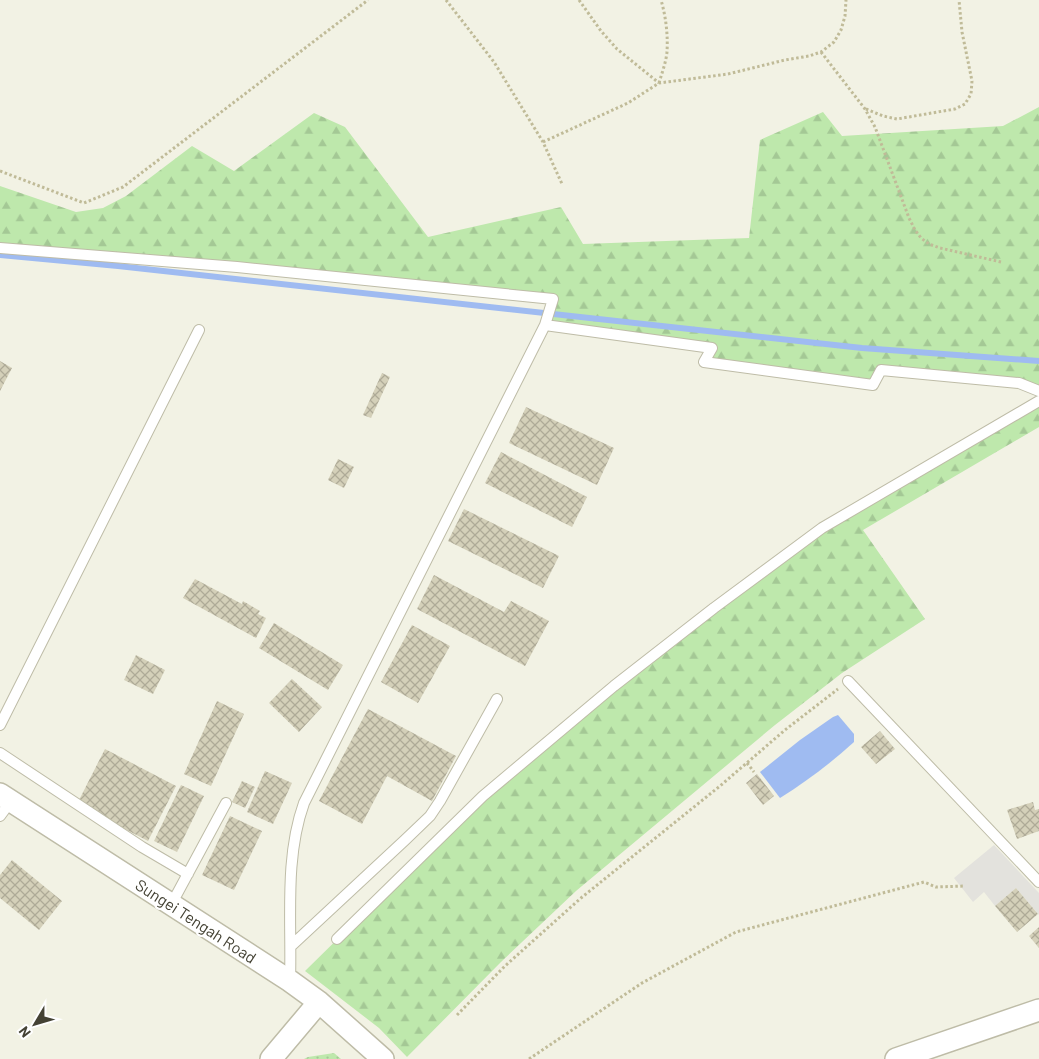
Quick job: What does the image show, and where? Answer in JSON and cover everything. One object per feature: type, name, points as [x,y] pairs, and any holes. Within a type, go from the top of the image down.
[{"type":"street","name":"Sungei Tengah Road","points":[[4,804],[171,905],[290,981],[319,1002],[383,1059]]},
{"type":"street","points":[[271,1059],[319,1002]]},
{"type":"street","points":[[896,1059],[1039,1010]]},
{"type":"lane","points":[[0,248],[237,267],[553,299],[545,325],[304,803],[298,820],[291,876],[290,981]]},
{"type":"lane","points":[[545,325],[712,348],[704,362],[843,381],[873,385],[881,370],[1019,382],[1039,391]]},
{"type":"lane","points":[[0,725],[199,330]]},
{"type":"lane","points":[[337,939],[483,796],[614,686],[714,608],[822,528],[1039,400]]},
{"type":"lane","points":[[848,681],[1039,882]]},
{"type":"lane","points":[[291,946],[430,816],[440,802],[497,699]]},
{"type":"lane","points":[[0,753],[188,874]]},
{"type":"lane","points":[[171,905],[226,804]]},
{"type":"path","points":[[0,171],[84,203],[123,186],[368,0]]},
{"type":"path","points":[[446,0],[494,62],[543,142],[562,184]]},
{"type":"path","points":[[579,0],[601,31],[617,49],[659,84]]},
{"type":"path","points":[[659,84],[667,53],[667,30],[661,0]]},
{"type":"path","points":[[543,142],[628,103],[659,84],[728,74],[821,52],[834,42],[841,30],[845,16],[846,0]]},
{"type":"path","points":[[865,109],[896,119],[955,110],[965,104],[971,94],[972,81],[962,32],[959,0]]},
{"type":"path","points":[[821,52],[865,109],[875,127],[909,218],[921,238],[929,244],[940,248],[1001,262]]},
{"type":"path","points":[[457,1015],[505,966],[582,898],[785,730],[848,681]]},
{"type":"path","points":[[747,763],[754,772]]},
{"type":"path","points":[[529,1059],[642,982],[736,932],[924,882],[936,887],[964,886]]},
{"type":"green space","points":[[1039,107],[1039,391],[882,370],[873,385],[704,362],[711,348],[545,325],[552,299],[0,248],[0,186],[76,212],[103,208],[126,196],[192,146],[234,171],[314,113],[345,127],[428,237],[561,207],[583,244],[749,238],[760,140],[823,112],[842,136],[1003,126]]},
{"type":"green space","points":[[1039,401],[1039,427],[863,530],[925,619],[842,673],[775,725],[576,891],[501,962],[407,1057],[379,1028],[305,971],[483,796],[614,686],[822,528]]},
{"type":"green space","points":[[334,1053],[341,1059],[304,1059],[308,1057]]},
{"type":"shaded area","points":[[994,845],[1039,893],[1039,915],[1016,888],[995,906],[984,892],[973,902],[954,878]]},
{"type":"water","points":[[838,715],[854,734],[854,742],[800,785],[780,798],[760,772],[800,740]]},
{"type":"building","points":[[0,361],[12,368],[0,391]]},
{"type":"building","points":[[382,373],[390,377],[371,418],[363,415]]},
{"type":"building","points":[[526,407],[614,448],[597,485],[509,443]]},
{"type":"building","points":[[501,452],[587,497],[572,527],[485,483]]},
{"type":"building","points":[[338,459],[354,467],[344,488],[328,480]]},
{"type":"building","points":[[464,509],[559,556],[543,588],[448,541]]},
{"type":"building","points":[[434,575],[504,612],[511,601],[549,621],[525,666],[417,609]]},
{"type":"building","points":[[195,579],[242,604],[243,601],[260,611],[258,614],[266,618],[256,638],[183,598]]},
{"type":"building","points":[[274,623],[343,665],[328,690],[259,648]]},
{"type":"building","points":[[412,625],[450,646],[418,703],[381,682]]},
{"type":"building","points":[[136,655],[165,670],[153,694],[124,680]]},
{"type":"building","points":[[292,679],[322,707],[299,732],[269,703]]},
{"type":"building","points":[[217,701],[244,714],[211,786],[184,774]]},
{"type":"building","points":[[368,709],[456,756],[432,801],[387,776],[362,824],[319,801]]},
{"type":"building","points":[[880,731],[895,749],[876,764],[861,747]]},
{"type":"building","points":[[105,749],[176,786],[148,841],[77,804]]},
{"type":"building","points":[[265,771],[292,783],[273,824],[247,812]]},
{"type":"building","points":[[757,774],[774,796],[763,805],[746,783]]},
{"type":"building","points":[[242,781],[255,787],[245,808],[232,802]]},
{"type":"building","points":[[181,785],[204,796],[177,852],[154,841]]},
{"type":"building","points":[[1033,802],[1035,810],[1039,809],[1039,831],[1017,839],[1007,810]]},
{"type":"building","points":[[230,816],[262,831],[234,890],[202,875]]},
{"type":"building","points":[[12,860],[62,901],[39,930],[0,898],[0,875]]},
{"type":"building","points":[[1016,888],[1038,914],[1017,932],[995,906]]},
{"type":"building","points":[[1039,927],[1039,948],[1029,936]]},
{"type":"waterway","points":[[0,255],[118,266],[862,348],[1039,361]]}]
